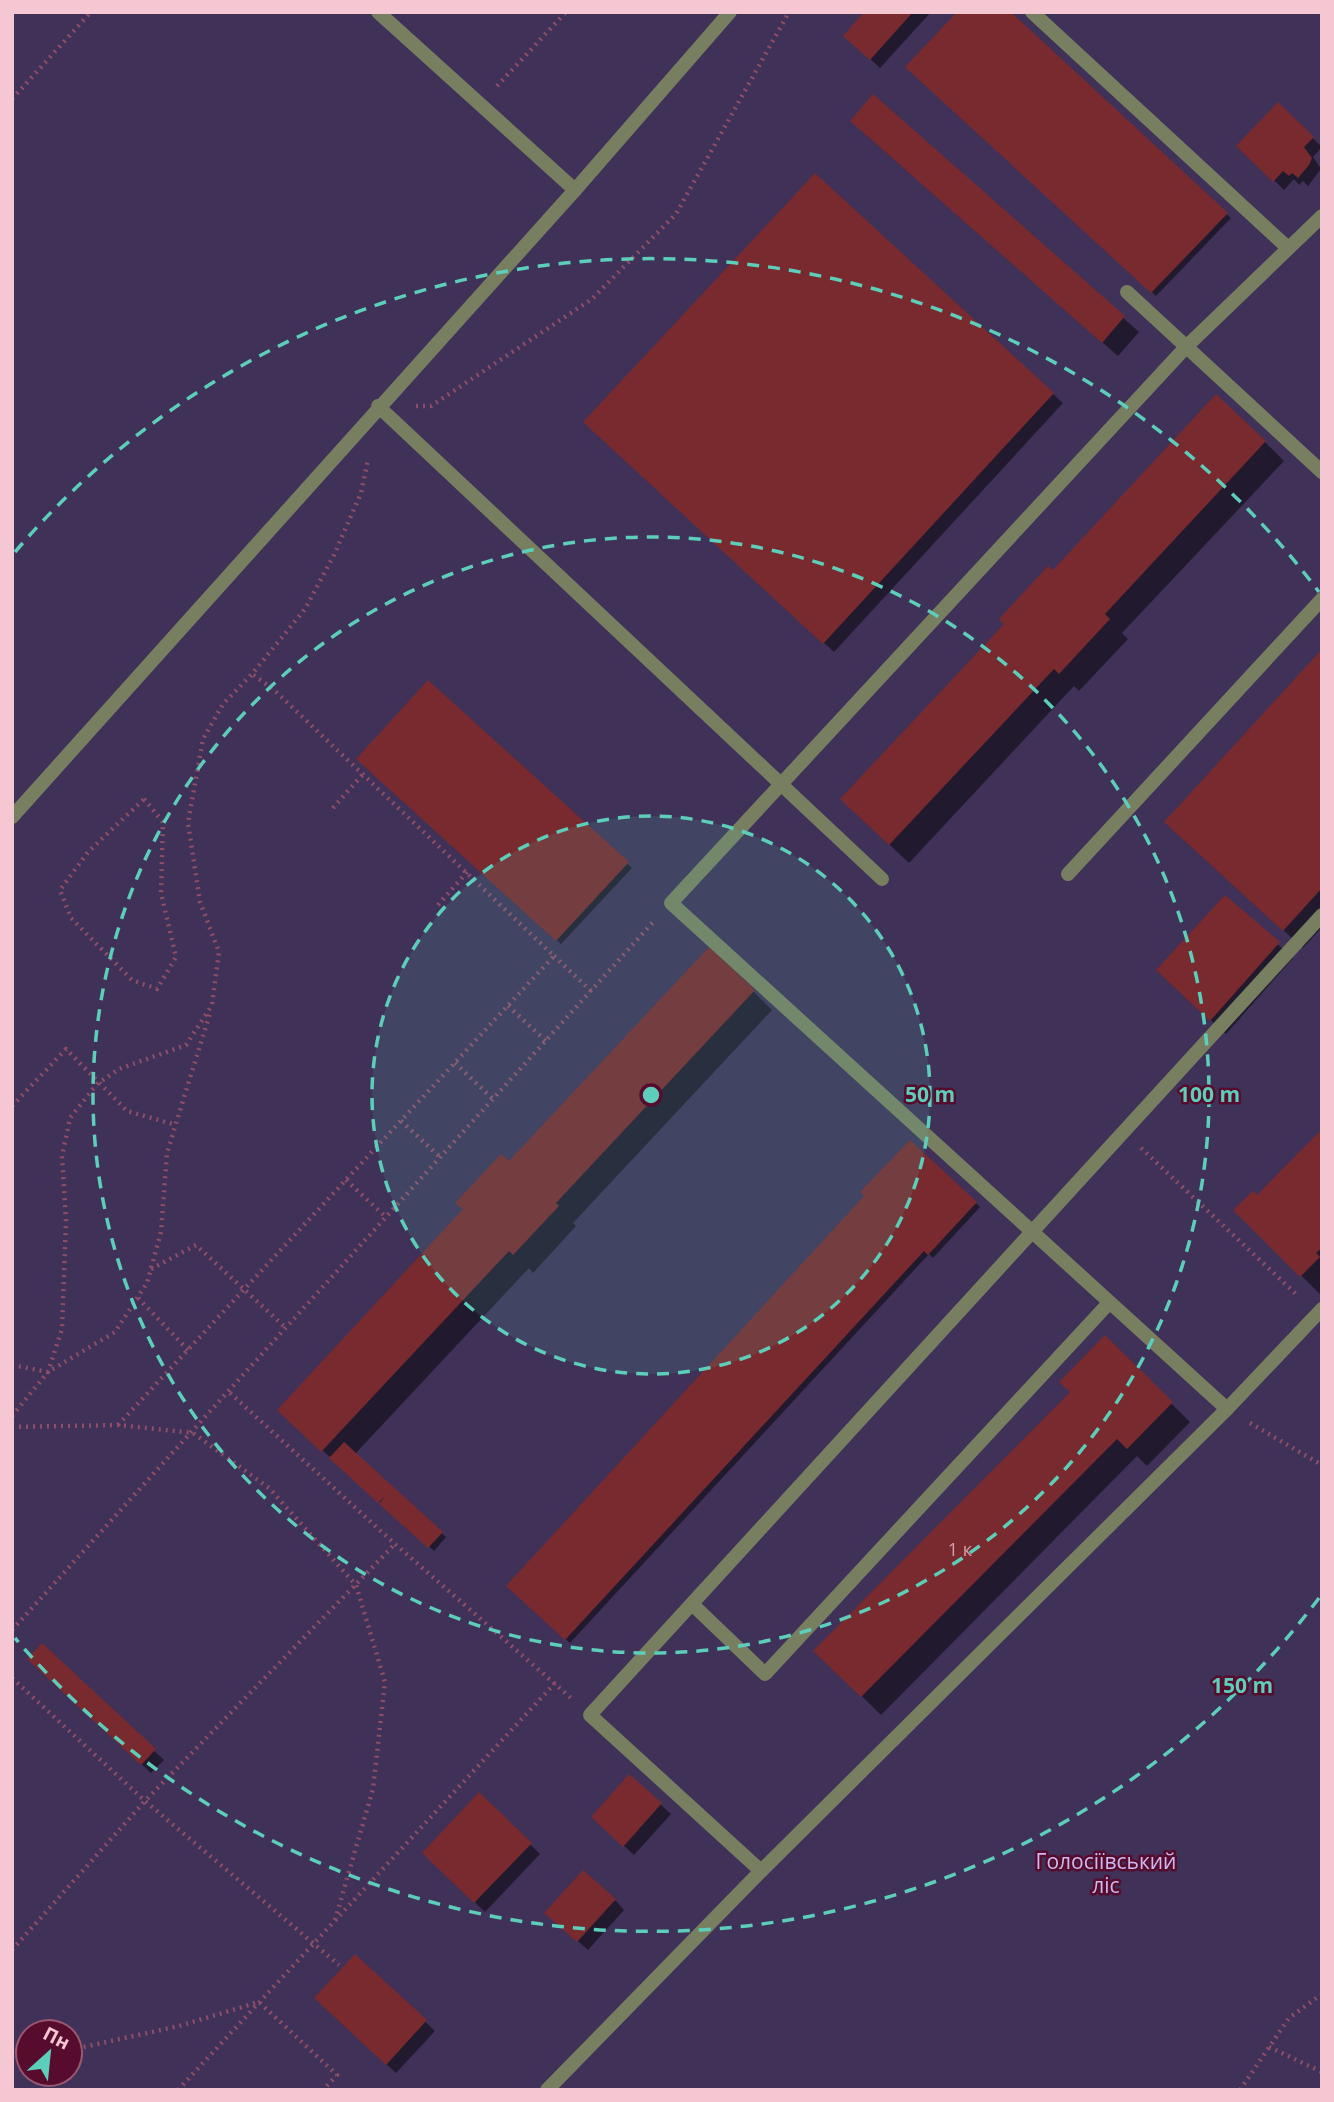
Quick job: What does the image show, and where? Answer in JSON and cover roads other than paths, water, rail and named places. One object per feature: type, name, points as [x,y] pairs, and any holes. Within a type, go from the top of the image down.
[{"type":"street","points":[[378,12],[575,190]]},
{"type":"street","points":[[12,817],[378,406],[575,190],[730,12]]},
{"type":"street","points":[[1031,12],[1288,248]]},
{"type":"street","points":[[1227,1409],[1108,1304],[671,903],[1186,347],[1322,216]]},
{"type":"street","points":[[1127,292],[1322,472]]},
{"type":"street","points":[[378,406],[883,879]]},
{"type":"street","points":[[1068,874],[1322,599]]},
{"type":"street","points":[[761,1871],[590,1715],[1322,915]]},
{"type":"street","points":[[692,1604],[765,1674],[1108,1304]]},
{"type":"street","points":[[547,2090],[761,1871],[1227,1409],[1319,1311]]},
{"type":"park label","name":"Голосіївський ліс","points":[[1106,1874]]}]
